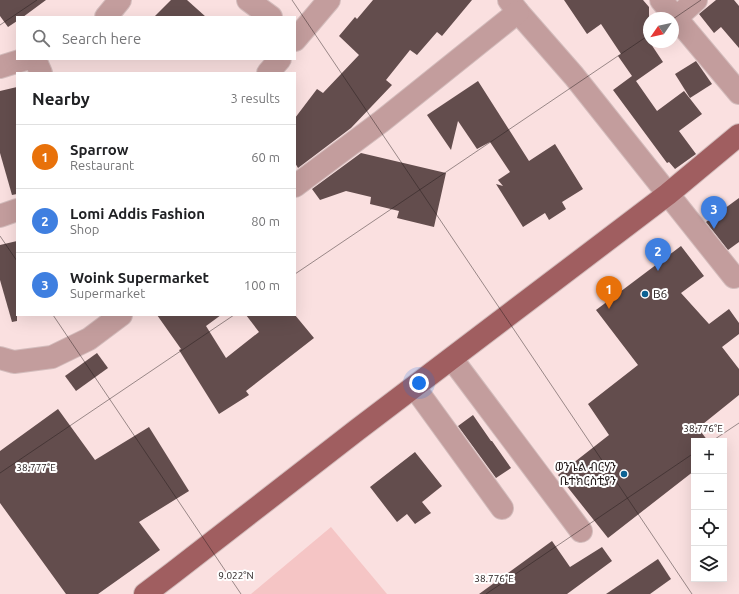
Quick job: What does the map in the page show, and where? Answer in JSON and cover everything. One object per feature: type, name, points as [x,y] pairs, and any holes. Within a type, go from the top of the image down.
[{"type":"main road","points":[[145,594],[357,430],[415,388],[668,194],[739,135]]},
{"type":"street","points":[[107,16],[120,0]]},
{"type":"street","points":[[248,0],[270,16]]},
{"type":"street","points":[[296,38],[329,0]]},
{"type":"street","points":[[661,0],[671,12]]},
{"type":"street","points":[[679,15],[696,0]]},
{"type":"street","points":[[296,185],[382,121],[514,6],[574,76],[734,278]]},
{"type":"street","points":[[679,22],[739,92]]},
{"type":"street","points":[[0,67],[23,60]]},
{"type":"street","points":[[35,60],[41,72]]},
{"type":"street","points":[[269,72],[279,60]]},
{"type":"street","points":[[0,216],[16,210]]},
{"type":"street","points":[[0,358],[14,362],[52,357],[88,339],[120,316]]},
{"type":"street","points":[[452,359],[581,531]]},
{"type":"street","points":[[415,388],[502,508]]},
{"type":"shaded area","points":[[331,527],[387,594],[251,594]]},
{"type":"building","points":[[0,0],[46,0],[24,16],[16,16],[16,22],[8,27],[0,16]]},
{"type":"building","points":[[171,0],[187,0],[205,16],[155,16]]},
{"type":"building","points":[[373,0],[472,0],[442,36],[437,32],[417,55],[410,50],[386,80],[392,85],[351,128],[298,168],[296,165],[296,117],[317,89],[323,93],[359,55],[339,36],[355,17],[357,19]]},
{"type":"building","points":[[564,0],[643,0],[649,7],[649,12],[643,12],[643,48],[654,48],[663,62],[636,81],[657,111],[684,91],[702,114],[679,131],[696,154],[675,169],[669,162],[667,163],[613,90],[632,76],[618,56],[621,54],[601,24],[587,34]]},
{"type":"building","points":[[716,0],[734,0],[739,6],[739,48],[721,27],[714,33],[699,14]]},
{"type":"building","points":[[696,61],[712,84],[690,98],[675,74]]},
{"type":"building","points":[[478,81],[529,161],[555,144],[583,189],[562,202],[566,209],[549,220],[545,213],[523,227],[496,184],[503,186],[498,180],[510,172],[490,142],[477,149],[458,121],[451,150],[427,115]]},
{"type":"building","points":[[16,87],[16,194],[12,195],[0,153],[0,91]]},
{"type":"building","points":[[361,153],[446,173],[434,227],[397,218],[399,211],[370,204],[371,197],[346,191],[320,200],[312,189]]},
{"type":"building","points":[[739,198],[739,242],[728,250],[706,222]]},
{"type":"building","points":[[16,241],[17,321],[12,322],[0,280],[0,245]]},
{"type":"building","points":[[681,246],[704,276],[681,293],[709,324],[729,309],[739,323],[739,334],[722,347],[739,369],[739,395],[698,428],[706,438],[691,438],[691,473],[608,538],[558,475],[609,435],[588,404],[638,365],[596,310]]},
{"type":"building","points":[[158,316],[220,316],[206,326],[226,358],[259,332],[247,316],[296,316],[314,338],[246,391],[249,395],[219,414],[179,350],[181,349]]},
{"type":"building","points":[[97,353],[108,368],[76,391],[65,376]]},
{"type":"building","points":[[58,409],[95,460],[149,427],[189,491],[139,522],[160,550],[98,594],[66,594],[0,503],[0,451]]},
{"type":"building","points":[[473,415],[511,468],[496,478],[458,426]]},
{"type":"building","points":[[415,452],[442,486],[422,502],[431,513],[415,524],[407,514],[397,522],[370,487]]},
{"type":"building","points":[[552,541],[570,567],[602,547],[612,561],[567,594],[479,594]]},
{"type":"building","points":[[658,559],[671,579],[650,594],[606,594]]},
{"type":"place","name":"Woink Supermarket","points":[[714,229]]},
{"type":"place","name":"Lomi Addis Fashion","points":[[658,271]]},
{"type":"place","name":"B6","points":[[645,294]]},
{"type":"place","name":"Sparrow","points":[[609,309]]},
{"type":"place","name":"ወንጌል ብርሃን ቤተክርስቲያን","points":[[624,474]]}]
